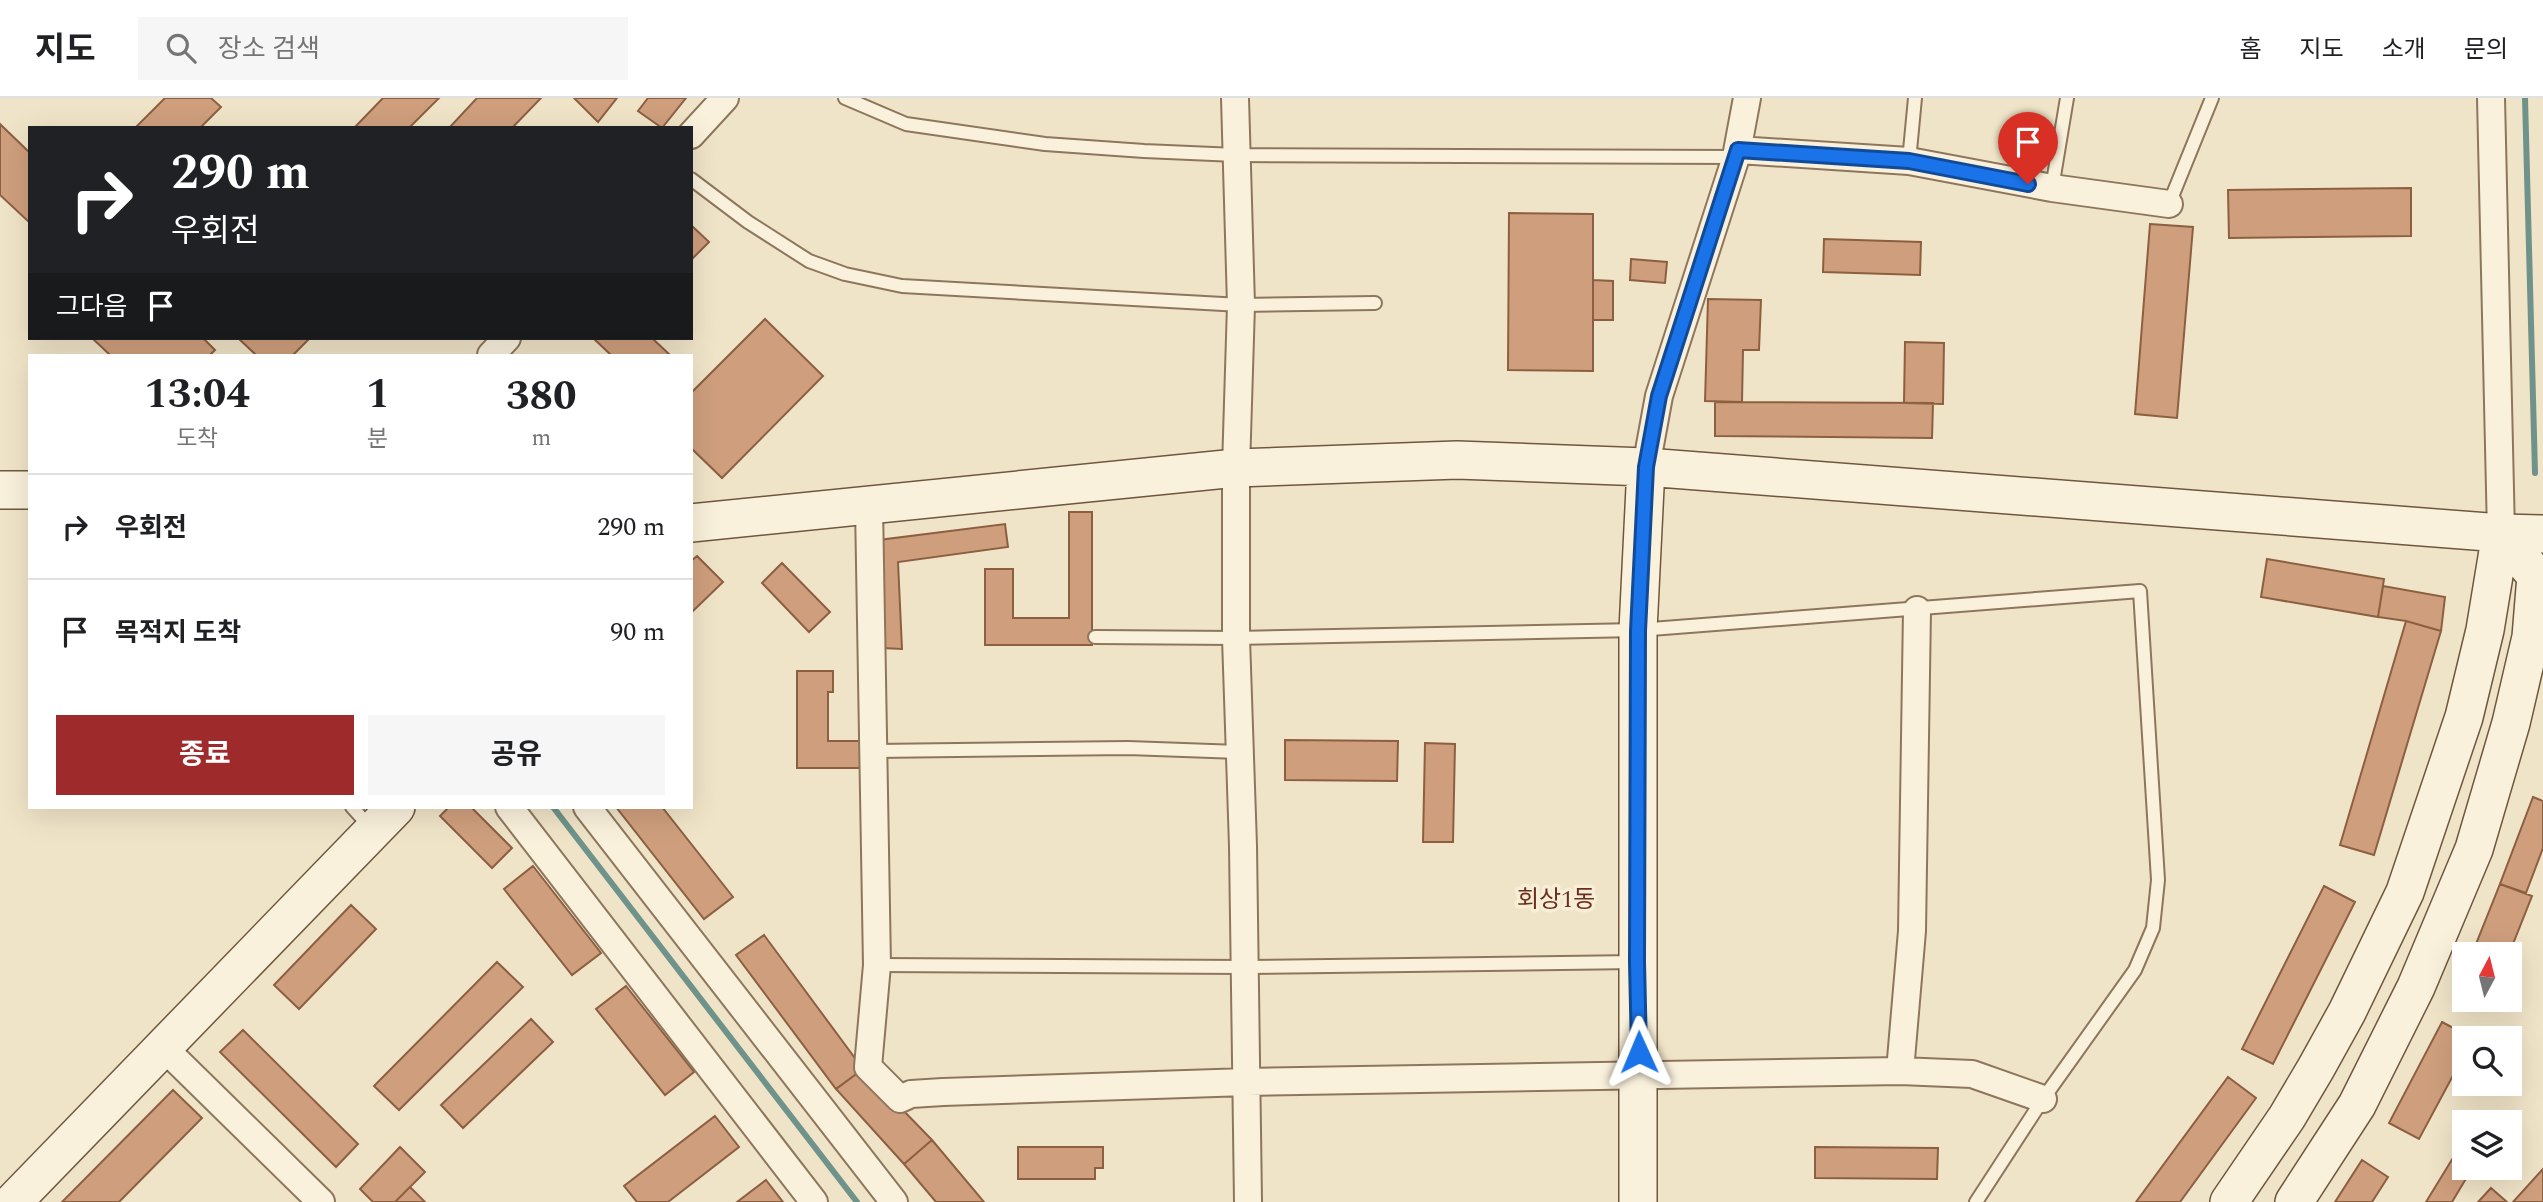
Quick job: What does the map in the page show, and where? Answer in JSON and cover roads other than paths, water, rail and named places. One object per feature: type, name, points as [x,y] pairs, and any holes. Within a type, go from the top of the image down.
[{"type":"street","points":[[693,133],[724,98]]},
{"type":"street","points":[[1235,98],[1241,305],[1236,468],[1236,638],[1248,1202]]},
{"type":"street","points":[[1638,1202],[1638,631],[1646,467],[1659,396],[1737,154],[1747,98]]},
{"type":"street","points":[[2230,1202],[2316,1068],[2347,1012],[2405,892],[2464,717],[2484,631],[2501,533],[2491,98]]},
{"type":"street","points":[[1737,154],[1909,161],[2052,188],[2169,204]]},
{"type":"street","points":[[492,354],[505,340]]},
{"type":"street","points":[[693,523],[1236,468],[1457,460],[1646,467],[2501,533],[2543,534]]},
{"type":"street","points":[[0,490],[28,490]]},
{"type":"street","points":[[869,506],[877,965],[868,1067],[900,1099],[911,1094],[943,1092],[1247,1082],[1900,1071],[1972,1074],[2043,1100]]},
{"type":"street","points":[[2294,1202],[2357,1105],[2416,986],[2474,849],[2511,723],[2531,637],[2536,576],[2501,533]]},
{"type":"street","points":[[1900,1071],[1912,931],[1917,610]]},
{"type":"street","points":[[511,809],[814,1202]]},
{"type":"street","points":[[589,809],[894,1202]]},
{"type":"street","points":[[13,1202],[164,1048],[374,815]]},
{"type":"street","points":[[164,1048],[321,1202]]},
{"type":"lane","points":[[845,98],[906,124],[1045,144],[1236,155],[1737,154]]},
{"type":"lane","points":[[1909,161],[1915,98]]},
{"type":"lane","points":[[2052,188],[2067,98]]},
{"type":"lane","points":[[2169,204],[2213,98]]},
{"type":"lane","points":[[693,181],[748,222],[809,261],[845,274],[902,286],[1241,305],[1375,303]]},
{"type":"lane","points":[[1095,636],[1236,638],[1638,631],[2140,591],[2158,880],[2153,928],[2135,970],[2043,1100],[1976,1202]]},
{"type":"lane","points":[[875,751],[1128,748],[1239,752]]},
{"type":"lane","points":[[877,965],[1245,967],[1637,962]]},
{"type":"waterway","points":[[2525,98],[2535,473]]},
{"type":"waterway","points":[[555,809],[857,1202]]},
{"type":"district","name":"회상1동","points":[[1556,900]]}]
